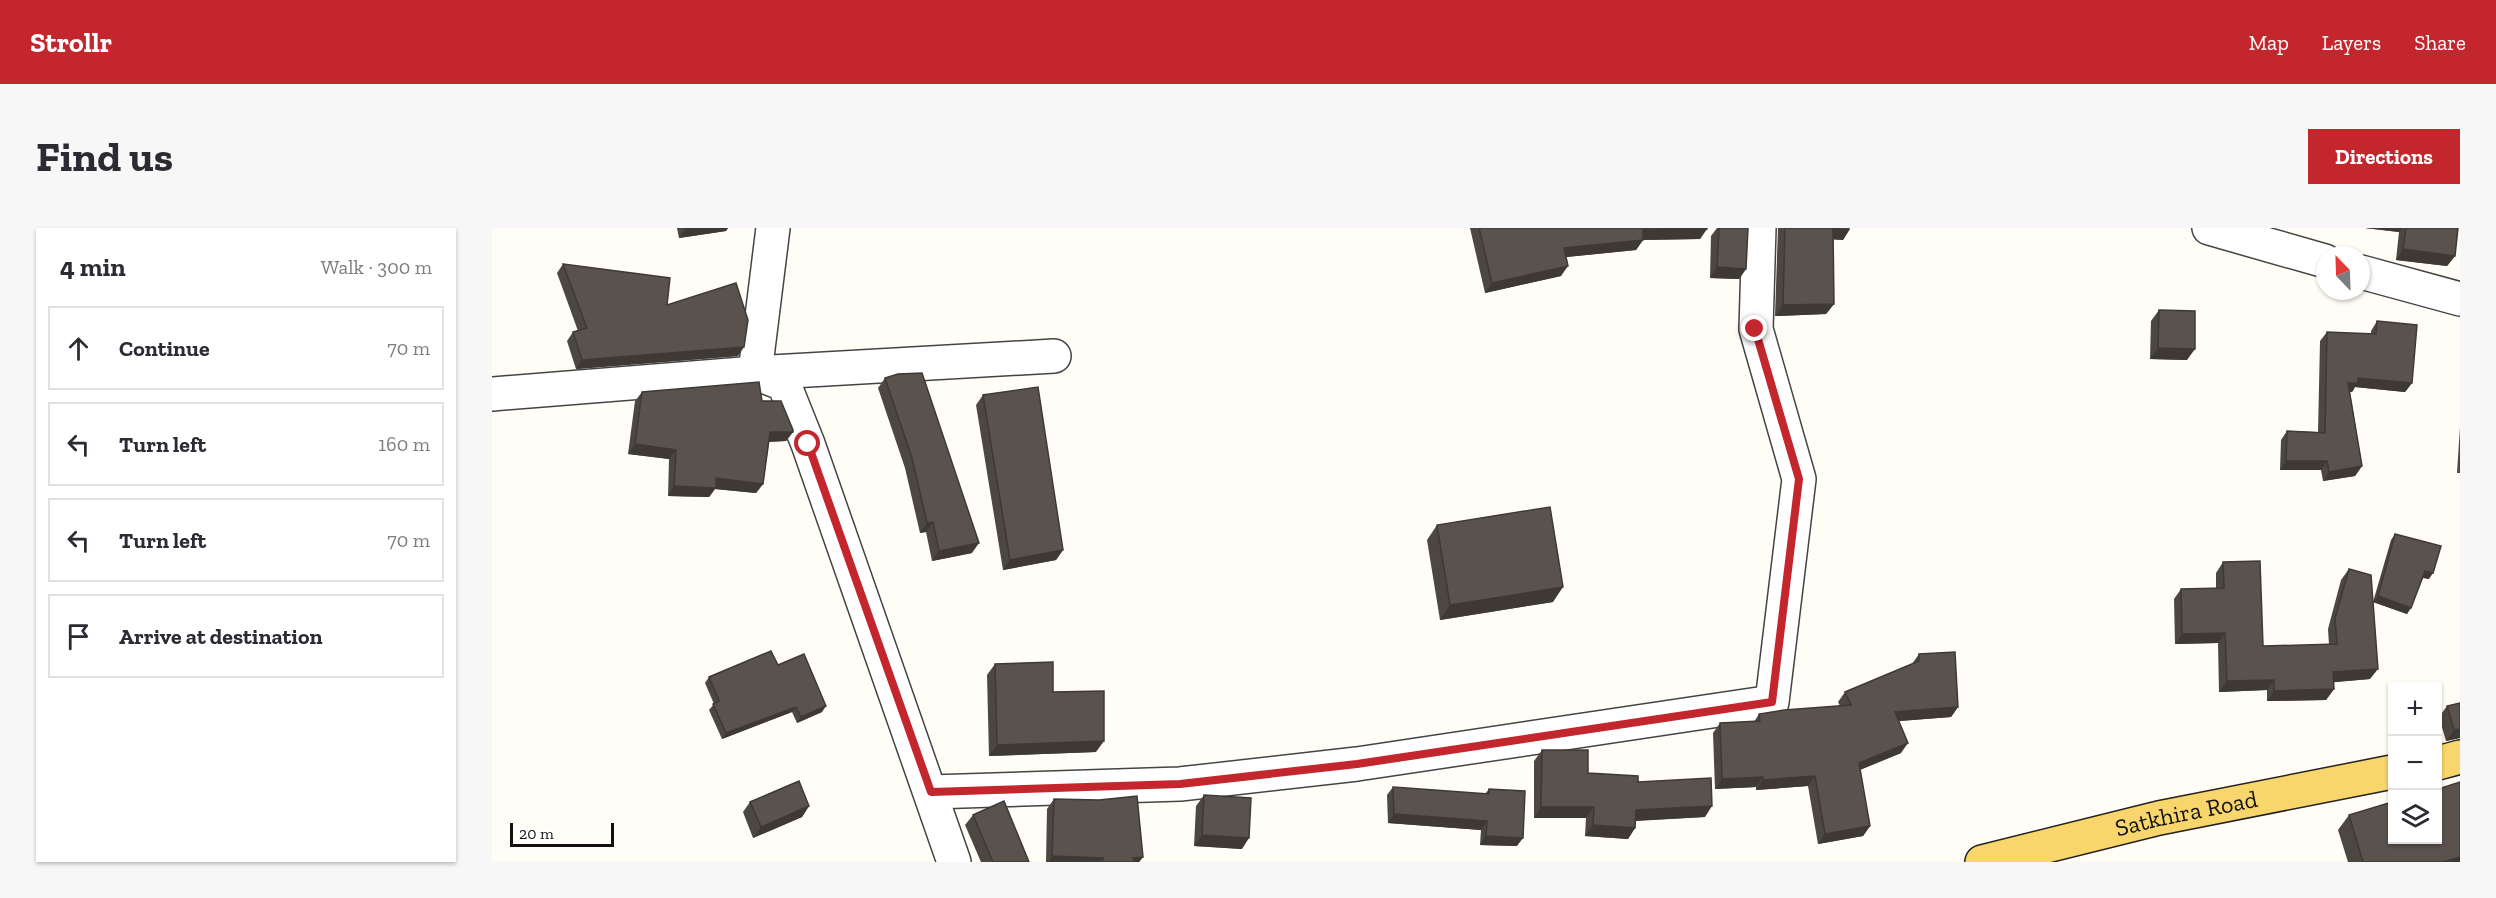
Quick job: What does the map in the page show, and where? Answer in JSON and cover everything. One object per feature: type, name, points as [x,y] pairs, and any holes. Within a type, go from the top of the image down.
[{"type":"main road","points":[[2442,762],[2460,758]]},
{"type":"main road","name":"Satkhira Road","points":[[1982,862],[2159,818],[2388,773]]},
{"type":"street","points":[[755,373],[773,228]]},
{"type":"street","points":[[931,792],[1180,784],[1357,764],[1772,702],[1799,479],[1755,329],[1759,228]]},
{"type":"street","points":[[2209,228],[2292,240],[2316,255]]},
{"type":"street","points":[[2370,274],[2460,299]]},
{"type":"street","points":[[492,394],[755,373],[1054,356]]},
{"type":"street","points":[[755,373],[784,384],[808,444],[954,862]]},
{"type":"building","points":[[1479,228],[1707,229],[1643,230],[1643,240],[1564,248],[1568,266],[1492,283]]},
{"type":"building","points":[[1719,228],[1748,228],[1746,269],[1717,267]]},
{"type":"building","points":[[1785,228],[1833,228],[1834,304],[1783,305]]},
{"type":"building","points":[[2406,228],[2458,228],[2455,256],[2403,249]]},
{"type":"building","points":[[563,264],[670,278],[667,305],[736,283],[748,320],[744,347],[582,360],[573,332],[587,328]]},
{"type":"building","points":[[2159,310],[2195,311],[2195,349],[2158,348]]},
{"type":"building","points":[[2377,321],[2417,325],[2412,383],[2358,378],[2358,383],[2348,383],[2362,466],[2329,472],[2327,461],[2286,461],[2287,431],[2325,433],[2327,332],[2376,334]]},
{"type":"building","points":[[922,373],[979,543],[939,551],[933,522],[927,523],[912,458],[885,378],[898,374]]},
{"type":"building","points":[[759,382],[762,401],[781,401],[793,430],[793,432],[770,432],[763,484],[716,478],[716,488],[674,486],[676,450],[635,444],[642,392]]},
{"type":"building","points":[[1038,387],[1063,550],[1010,560],[983,395]]},
{"type":"building","points":[[1550,507],[1563,587],[1450,605],[1437,525]]},
{"type":"building","points":[[2395,534],[2441,546],[2433,573],[2425,571],[2411,608],[2378,596]]},
{"type":"building","points":[[2260,561],[2263,646],[2337,644],[2335,618],[2349,569],[2371,575],[2378,669],[2333,672],[2334,689],[2274,691],[2274,680],[2227,681],[2225,633],[2182,634],[2181,589],[2224,588],[2223,562]]},
{"type":"building","points":[[771,651],[778,665],[804,654],[826,706],[801,717],[796,707],[726,733],[713,704],[719,701],[709,677]]},
{"type":"building","points":[[1955,652],[1958,707],[1895,712],[1908,743],[1859,763],[1870,826],[1825,834],[1815,776],[1763,780],[1763,777],[1722,779],[1720,723],[1760,721],[1759,714],[1784,710],[1851,705],[1845,692],[1919,661],[1919,654]]},
{"type":"building","points":[[1053,662],[1053,692],[1104,691],[1104,741],[997,745],[995,664]]},
{"type":"building","points":[[2460,703],[2460,729],[2454,730],[2447,706]]},
{"type":"building","points":[[1542,750],[1588,750],[1588,773],[1638,776],[1638,782],[1711,778],[1712,806],[1636,810],[1635,828],[1593,825],[1594,807],[1541,807]]},
{"type":"building","points":[[799,781],[809,806],[761,827],[750,802]]},
{"type":"building","points":[[2460,782],[2460,857],[2443,862],[2363,862],[2349,815],[2388,803],[2388,844],[2442,844],[2442,788]]},
{"type":"building","points":[[1393,787],[1489,794],[1489,789],[1525,791],[1523,838],[1486,836],[1487,821],[1394,814]]},
{"type":"building","points":[[1204,795],[1251,798],[1249,838],[1202,835]]},
{"type":"building","points":[[1137,796],[1143,857],[1133,858],[1134,862],[1103,862],[1103,858],[1052,856],[1054,799],[1099,800]]},
{"type":"building","points":[[1004,801],[1029,862],[993,862],[973,815]]},
{"type":"route","points":[[808,444],[931,792],[1180,784],[1357,764],[1772,702],[1799,479],[1755,329]]}]
